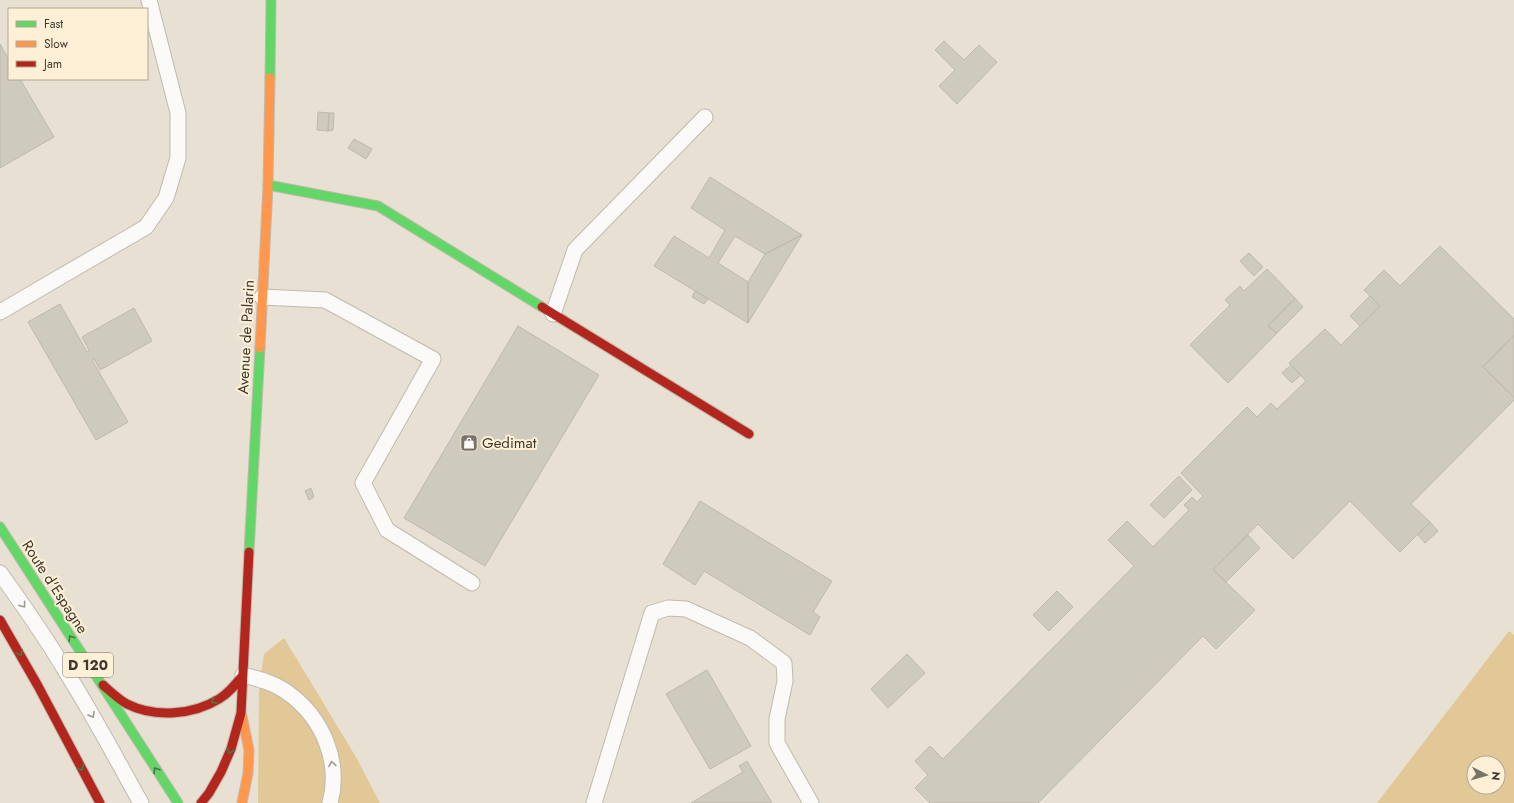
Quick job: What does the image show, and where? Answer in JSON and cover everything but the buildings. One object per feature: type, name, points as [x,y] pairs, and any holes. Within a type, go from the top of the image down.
[{"type":"main road","name":"Avenue de Palarin","points":[[201,803],[218,778],[228,757],[236,736],[241,713],[268,185],[271,0]]},
{"type":"main road","points":[[268,185],[378,206],[749,434]]},
{"type":"main road","name":"Route d'Espagne","points":[[0,527],[178,803]]},
{"type":"main road","points":[[0,620],[38,686],[100,803]]},
{"type":"main road","points":[[95,675],[107,689],[126,703],[155,713],[174,714],[195,710],[220,698],[232,688],[243,675]]},
{"type":"main road","name":"Avenue de Palarin","points":[[241,713],[249,750],[248,773],[242,803]]},
{"type":"lane","points":[[0,312],[146,227],[166,198],[178,158],[178,113],[149,0]]},
{"type":"lane","points":[[553,314],[575,250],[705,117]]},
{"type":"lane","points":[[262,297],[325,300],[433,359],[364,483],[388,530],[472,583]]},
{"type":"lane","points":[[0,573],[66,670],[141,803]]},
{"type":"lane","points":[[594,803],[652,613],[668,608],[686,610],[750,638],[784,663],[785,681],[777,719],[777,743],[811,803]]},
{"type":"lane","points":[[243,675],[263,680],[288,693],[302,705],[314,719],[324,736],[331,754],[334,773],[330,803]]},
{"type":"shaded area","points":[[1509,631],[1514,635],[1514,803],[1377,803]]},
{"type":"shaded area","points":[[284,638],[356,757],[380,803],[258,803],[259,689],[264,654]]},
{"type":"traffic: fast","points":[[270,78],[271,0]]},
{"type":"traffic: fast","points":[[268,185],[378,206],[542,307]]},
{"type":"traffic: fast","points":[[249,552],[260,348]]},
{"type":"traffic: fast","points":[[0,527],[178,803]]},
{"type":"traffic: slow","points":[[260,348],[268,185],[270,78]]},
{"type":"traffic: slow","points":[[242,716],[249,750],[248,773],[242,803]]},
{"type":"traffic: jam","points":[[542,307],[749,434]]},
{"type":"traffic: jam","points":[[201,803],[209,793],[221,772],[231,749],[241,713],[249,552]]},
{"type":"traffic: jam","points":[[0,620],[38,686],[100,803]]},
{"type":"traffic: jam","points":[[103,685],[127,704],[150,711],[174,713],[198,708],[223,697],[243,675]]},
{"type":"place","name":"Gedimat","points":[[469,443]]}]
